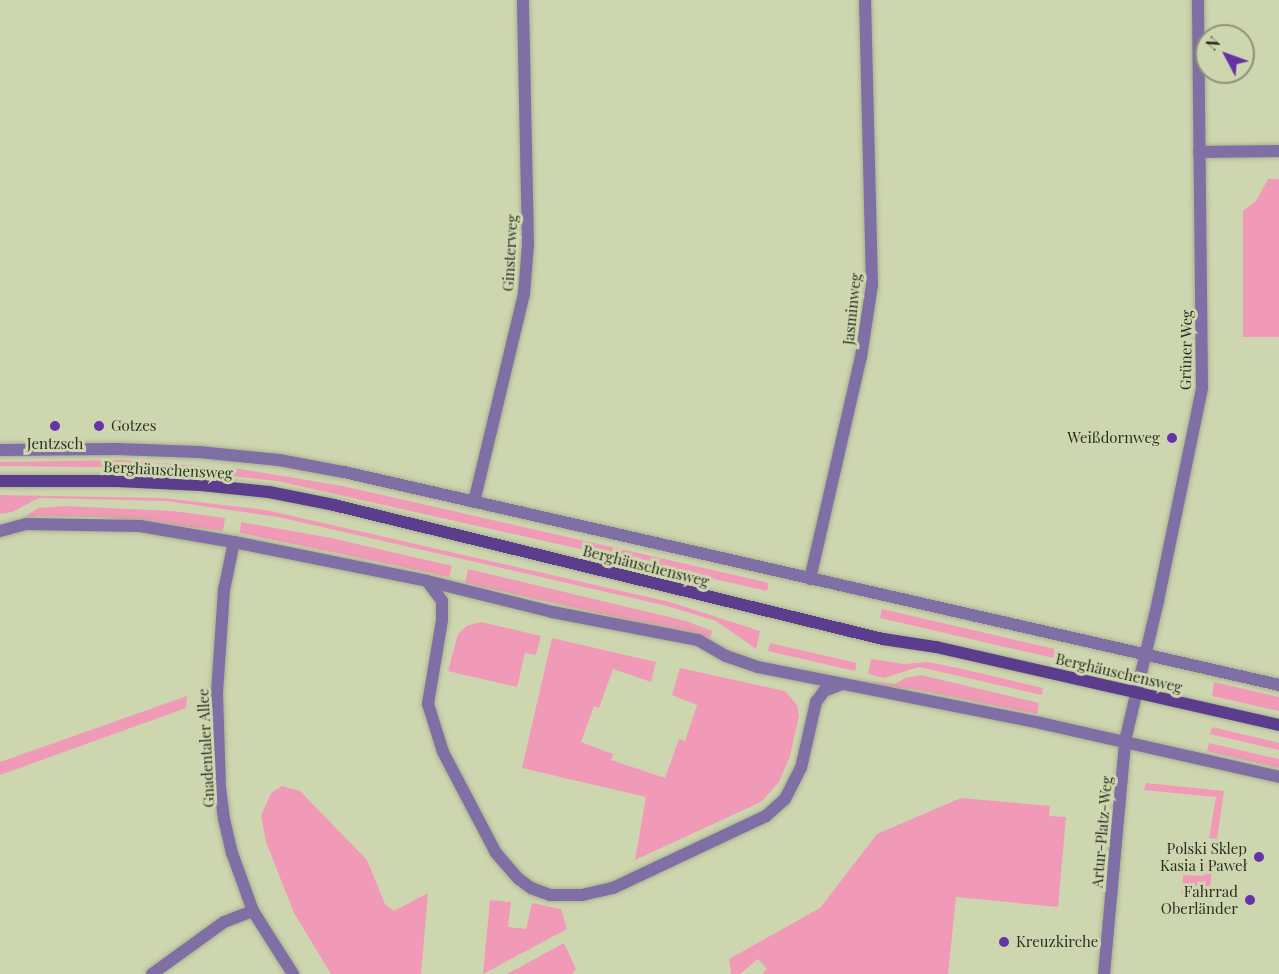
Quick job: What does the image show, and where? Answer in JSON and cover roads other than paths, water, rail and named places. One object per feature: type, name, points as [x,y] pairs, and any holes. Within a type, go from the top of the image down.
[{"type":"main road","name":"Berghäuschensweg","points":[[0,481],[117,481],[201,485],[269,492],[334,505],[875,637],[936,647],[1279,725]]},
{"type":"street","name":"Ginsterweg","points":[[474,502],[524,294],[528,244],[523,0]]},
{"type":"street","name":"Jasminweg","points":[[810,579],[861,357],[872,285],[865,0]]},
{"type":"street","name":"Grüner Weg","points":[[1137,693],[1202,388],[1198,0]]},
{"type":"street","points":[[1199,152],[1279,151]]},
{"type":"street","name":"Berghäuschensweg","points":[[0,450],[117,449],[199,452],[279,460],[344,472],[1279,685]]},
{"type":"street","points":[[0,531],[26,524],[140,526],[234,542],[427,581],[552,612],[698,640],[726,656],[758,667],[1125,741],[1279,777]]},
{"type":"street","name":"Gnadentaler Allee","points":[[234,542],[224,590],[217,693],[217,737],[224,819],[232,853],[253,911],[293,974]]},
{"type":"street","points":[[427,581],[442,601],[442,620],[428,704],[443,752],[484,834],[500,858],[519,879],[531,888],[550,895],[590,894],[621,885],[766,816],[785,799],[801,768],[816,702],[824,691],[840,685]]},
{"type":"street","name":"Artur-Platz-Weg","points":[[1104,974],[1125,741],[1137,693]]},
{"type":"street","points":[[152,974],[224,922],[253,911]]},
{"type":"place","name":"Jentzsch","points":[[55,426]]},
{"type":"place","name":"Gotzes","points":[[99,426]]},
{"type":"place","name":"Weißdornweg","points":[[1172,438]]},
{"type":"place","name":"Polski Sklep Kasia i Paweł","points":[[1259,857]]},
{"type":"place","name":"Fahrrad Oberländer","points":[[1250,900]]},
{"type":"place","name":"Kreuzkirche","points":[[1004,942]]}]
